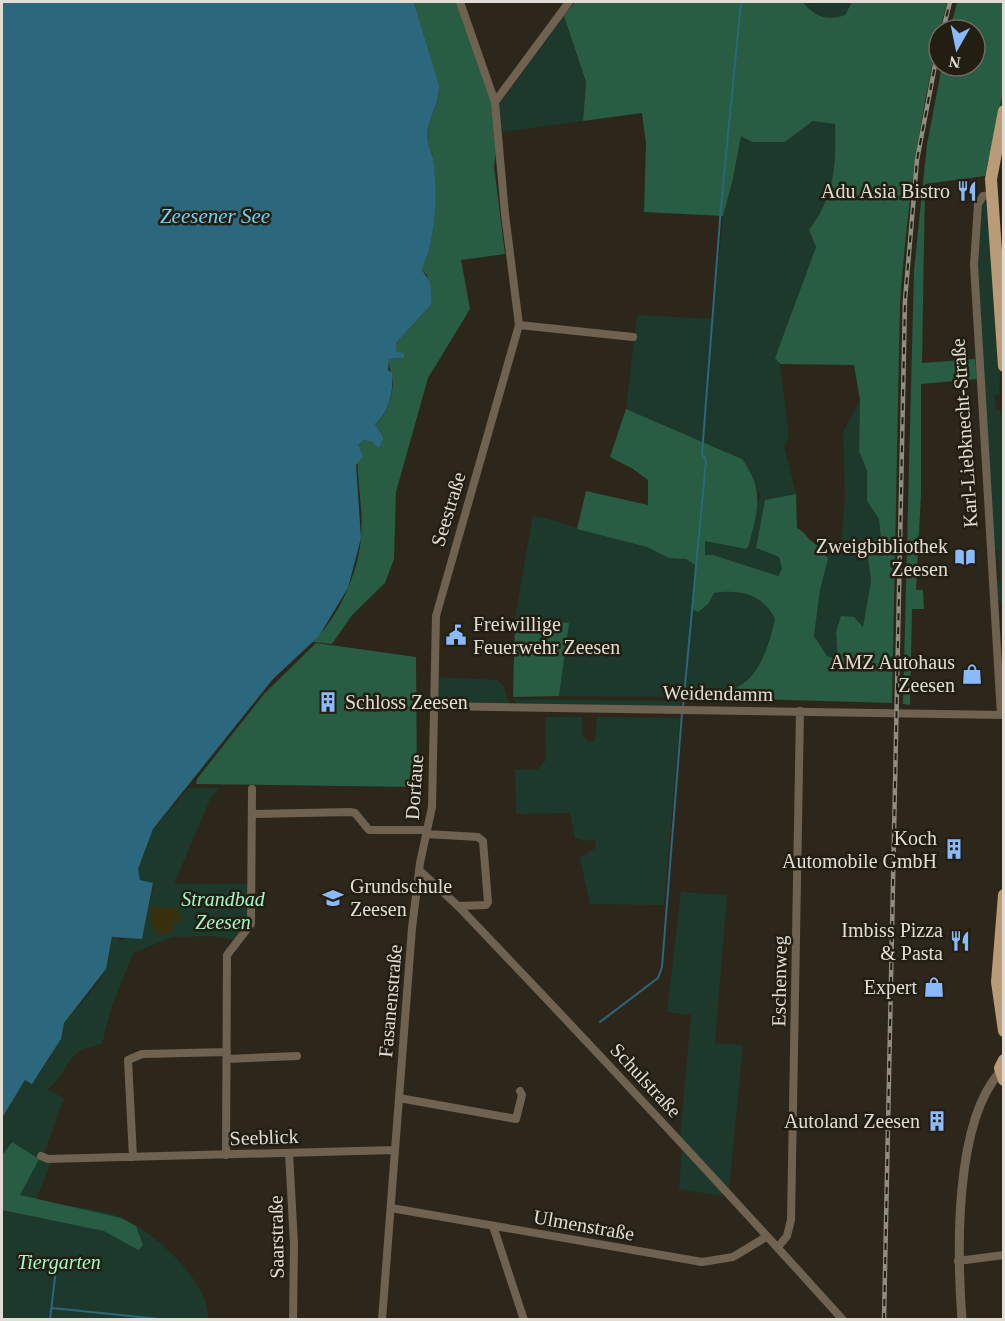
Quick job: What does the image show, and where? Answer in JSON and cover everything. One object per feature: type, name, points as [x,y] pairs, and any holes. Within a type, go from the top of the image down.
[{"type":"main road","points":[[1004,111],[992,164],[1004,366]]},
{"type":"main road","points":[[1004,895],[997,982],[1004,1031]]},
{"type":"street","name":"Seestraße","points":[[432,706],[439,599],[519,325],[505,214],[495,102],[460,2]]},
{"type":"street","points":[[495,102],[569,2]]},
{"type":"street","name":"Karl-Liebknecht-Straße","points":[[993,195],[983,196],[978,204],[974,265],[1003,715]]},
{"type":"street","points":[[519,325],[633,337]]},
{"type":"street","name":"Weidendamm","points":[[432,706],[1003,715]]},
{"type":"street","name":"Dorfaue","points":[[419,870],[432,807],[432,706]]},
{"type":"street","name":"Eschenweg","points":[[778,1247],[787,1236],[791,1220],[800,711]]},
{"type":"street","points":[[226,1155],[227,955],[251,924],[252,789]]},
{"type":"street","points":[[252,814],[350,812],[355,813],[369,830],[478,837],[483,841],[488,902],[486,905],[458,906]]},
{"type":"street","name":"Schulstraße","points":[[419,870],[458,906],[702,1163],[766,1237],[778,1247],[843,1320]]},
{"type":"street","name":"Fasanenstraße","points":[[382,1320],[419,870]]},
{"type":"street","points":[[133,1157],[128,1060],[142,1054],[297,1056]]},
{"type":"street","points":[[962,1320],[958,1261],[969,1149],[986,1089],[1002,1073]]},
{"type":"street","points":[[399,1098],[516,1119],[522,1095],[520,1091]]},
{"type":"street","name":"Seeblick","points":[[41,1156],[48,1159],[395,1150]]},
{"type":"street","name":"Saarstraße","points":[[290,1153],[294,1244],[293,1320]]},
{"type":"street","name":"Ulmenstraße","points":[[391,1208],[702,1262],[733,1257],[766,1237]]},
{"type":"street","points":[[493,1226],[524,1320]]},
{"type":"street","points":[[958,1261],[1004,1255]]},
{"type":"green space","points":[[414,2],[457,2],[495,99],[499,132],[494,166],[505,254],[461,260],[470,309],[428,378],[396,492],[394,559],[385,583],[352,615],[332,644],[313,642],[339,607],[356,566],[362,526],[358,445],[364,440],[372,442],[379,449],[384,438],[375,424],[386,411],[391,394],[393,383],[389,359],[404,358],[396,351],[396,343],[432,304],[427,275],[422,270],[430,244],[434,204],[434,163],[427,135],[438,99],[439,86]]},
{"type":"green space","points":[[575,2],[803,2],[817,14],[833,18],[845,15],[852,2],[947,2],[943,18],[927,18],[927,78],[930,78],[907,225],[900,303],[892,703],[689,697],[689,689],[723,692],[745,682],[753,674],[765,653],[775,619],[770,611],[758,599],[742,593],[724,592],[714,593],[709,603],[698,612],[692,609],[695,565],[686,559],[669,558],[647,547],[577,529],[586,491],[648,505],[648,480],[610,457],[626,409],[742,459],[754,481],[758,500],[749,545],[746,549],[705,541],[705,555],[713,555],[778,576],[782,569],[779,557],[756,548],[765,500],[796,494],[797,528],[822,547],[828,559],[820,590],[814,636],[827,656],[838,660],[836,632],[841,616],[854,617],[863,627],[871,581],[866,543],[881,538],[879,519],[867,501],[867,471],[859,451],[860,400],[854,365],[780,364],[775,358],[816,247],[809,230],[824,205],[832,180],[835,124],[813,121],[785,142],[752,142],[741,136],[723,216],[644,212],[646,144],[642,113],[583,121],[586,82],[564,16]]},
{"type":"green space","points":[[803,2],[852,2],[845,15],[833,18],[817,14]]},
{"type":"green space","points":[[957,2],[1003,2],[1003,92],[985,176],[925,184],[922,363],[975,359],[977,379],[921,384],[921,494],[916,590],[923,590],[924,609],[912,609],[910,705],[903,704],[914,270],[927,144],[940,78],[987,78],[987,18],[953,18]]},
{"type":"green space","points":[[564,16],[586,82],[583,121],[502,132],[499,105]]},
{"type":"green space","points":[[813,121],[836,124],[834,167],[829,192],[818,217],[809,230],[816,247],[775,358],[780,364],[789,436],[784,446],[796,494],[765,500],[756,548],[779,557],[782,569],[777,576],[713,555],[704,555],[705,541],[745,549],[749,545],[760,495],[742,459],[626,409],[637,315],[713,319],[723,216],[741,136],[785,142]]},
{"type":"green space","points":[[988,201],[1000,373],[999,394],[994,395],[996,410],[1000,410],[1004,426],[1003,604],[997,599],[996,581],[1000,580],[998,550],[993,550],[976,264],[979,210],[983,202]]},
{"type":"green space","points":[[860,400],[859,451],[867,471],[867,501],[879,519],[881,538],[866,543],[871,581],[863,628],[836,632],[839,660],[827,656],[814,637],[820,590],[828,559],[822,547],[830,544],[841,545],[845,498],[843,432]]},
{"type":"green space","points":[[533,515],[647,547],[669,558],[686,559],[695,565],[692,609],[709,603],[714,593],[742,593],[757,599],[764,604],[775,619],[760,664],[745,682],[719,693],[689,690],[689,697],[559,696],[568,624],[515,618]]},
{"type":"green space","points":[[515,618],[569,623],[559,696],[513,697]]},
{"type":"green space","points":[[316,643],[416,657],[417,787],[196,784],[197,779],[264,694]]},
{"type":"green space","points":[[437,677],[497,680],[503,685],[509,703],[437,703]]},
{"type":"green space","points":[[513,699],[681,701],[680,707],[517,704]]},
{"type":"green space","points":[[545,717],[582,717],[582,734],[589,742],[595,741],[597,717],[680,718],[664,905],[590,904],[580,858],[595,848],[596,839],[586,841],[575,838],[570,813],[516,814],[515,769],[537,770],[546,760]]},
{"type":"green space","name":"Tiergarten","points":[[189,788],[220,788],[211,797],[174,884],[250,884],[250,924],[238,940],[212,936],[173,937],[133,953],[111,1008],[102,1044],[89,1047],[74,1056],[47,1090],[64,1098],[45,1151],[40,1157],[54,1155],[36,1199],[112,1214],[149,1234],[164,1246],[190,1274],[206,1305],[208,1319],[2,1319],[2,1164],[4,1153],[2,1152],[2,1118],[26,1079],[40,1073],[61,1039],[64,1023],[98,983],[106,969],[113,937],[121,941],[127,938],[142,938],[154,884],[140,880],[137,869],[153,829]]},
{"type":"green space","points":[[681,892],[727,895],[715,1043],[743,1045],[729,1190],[680,1138],[691,1015],[667,1012]]},
{"type":"green space","points":[[12,1142],[39,1159],[20,1195],[121,1218],[136,1226],[143,1245],[138,1250],[104,1231],[2,1210],[2,1152],[4,1153]]},
{"type":"green space","points":[[682,1150],[723,1193],[721,1196],[679,1189]]},
{"type":"sand","name":"Strandbad Zeesen","points":[[150,907],[177,908],[183,921],[173,921],[173,932],[157,935],[150,918]]},
{"type":"water","name":"Zeesener See","points":[[2,2],[414,2],[439,85],[439,92],[427,135],[434,163],[434,217],[433,231],[422,270],[430,282],[432,304],[396,343],[396,351],[404,354],[404,358],[389,359],[388,370],[392,373],[391,394],[384,414],[375,424],[384,438],[379,449],[372,442],[364,440],[358,445],[363,456],[356,465],[361,538],[348,588],[319,636],[273,679],[153,829],[138,869],[140,880],[153,883],[142,939],[112,937],[106,969],[64,1023],[61,1039],[32,1084],[25,1080],[2,1118]]},
{"type":"waterway","points":[[683,707],[706,460],[702,454],[721,207],[741,2]]},
{"type":"waterway","points":[[600,1022],[658,978],[662,967],[682,713]]},
{"type":"waterway","points":[[50,1320],[56,1268]]},
{"type":"waterway","points":[[52,1308],[169,1320]]},
{"type":"railway","points":[[946,18],[950,2]]},
{"type":"railway","points":[[884,1320],[905,300],[917,160],[933,78]]},
{"type":"place","name":"Adu Asia Bistro","points":[[967,191]]},
{"type":"place","name":"Zweigbibliothek Zeesen","points":[[965,557]]},
{"type":"place","name":"Freiwillige Feuerwehr Zeesen","points":[[456,635]]},
{"type":"place","name":"AMZ Autohaus Zeesen","points":[[972,674]]},
{"type":"place","name":"Schloss Zeesen","points":[[328,702]]},
{"type":"place","name":"Koch Automobile GmbH","points":[[954,849]]},
{"type":"place","name":"Grundschule Zeesen","points":[[333,898]]},
{"type":"place","name":"Imbiss Pizza & Pasta","points":[[960,941]]},
{"type":"place","name":"Expert","points":[[934,987]]},
{"type":"place","name":"Autoland Zeesen","points":[[937,1121]]}]
